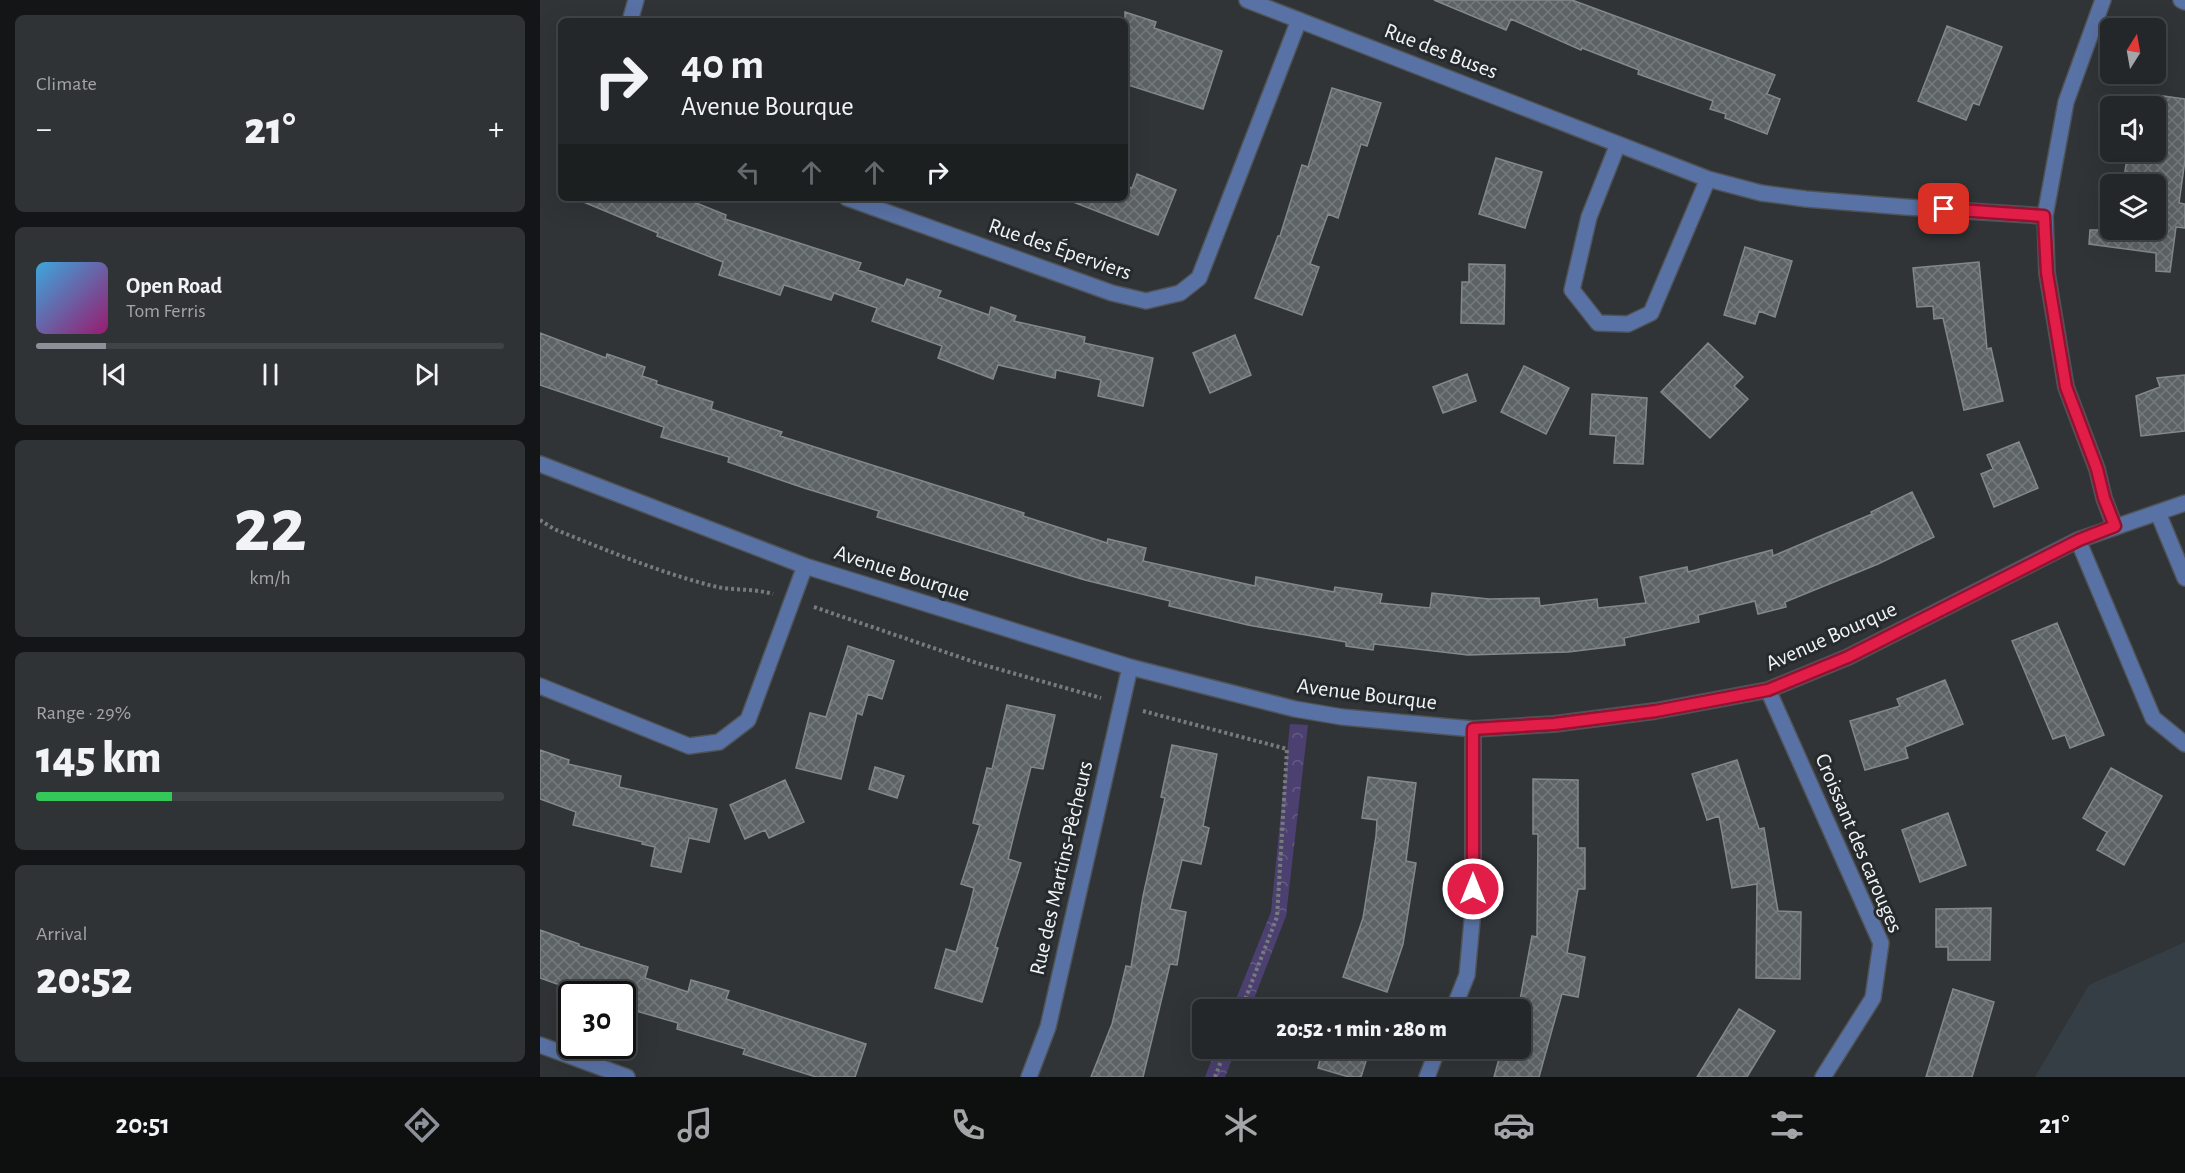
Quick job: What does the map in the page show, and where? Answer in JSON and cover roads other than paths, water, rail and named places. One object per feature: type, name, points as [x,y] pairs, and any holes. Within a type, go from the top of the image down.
[{"type":"street","points":[[631,18],[636,0]]},
{"type":"street","name":"Rue des Buses","points":[[1247,0],[1708,179],[1761,193],[1806,199],[2044,216]]},
{"type":"street","points":[[2103,0],[2066,102],[2044,216],[2047,273],[2066,387],[2097,469],[2104,498],[2115,526]]},
{"type":"street","points":[[2181,0],[2185,2]]},
{"type":"street","name":"Rue des Éperviers","points":[[855,201],[1112,293],[1146,301],[1180,293],[1198,278],[1299,20]]},
{"type":"street","points":[[1618,144],[1589,217],[1572,290],[1598,323],[1628,324],[1651,313],[1708,179]]},
{"type":"street","name":"Avenue Bourque","points":[[540,464],[805,566],[1130,668],[1295,709],[1353,718],[1473,729],[1554,724],[1656,711],[1768,690],[1848,657],[2079,540],[2185,503]]},
{"type":"street","points":[[2158,513],[2185,578]]},
{"type":"street","points":[[2079,540],[2153,718],[2185,744]]},
{"type":"street","points":[[540,686],[689,746],[719,742],[748,720],[805,566]]},
{"type":"street","name":"Rue des Martins-Pêcheurs","points":[[1029,1077],[1048,1027],[1130,668]]},
{"type":"street","name":"Croissant des carouges","points":[[1768,690],[1881,943],[1873,998],[1823,1077]]},
{"type":"street","points":[[1457,999],[1467,975],[1473,910],[1473,729]]},
{"type":"street","points":[[540,1045],[627,1077]]},
{"type":"street","points":[[1427,1077],[1434,1059]]}]
